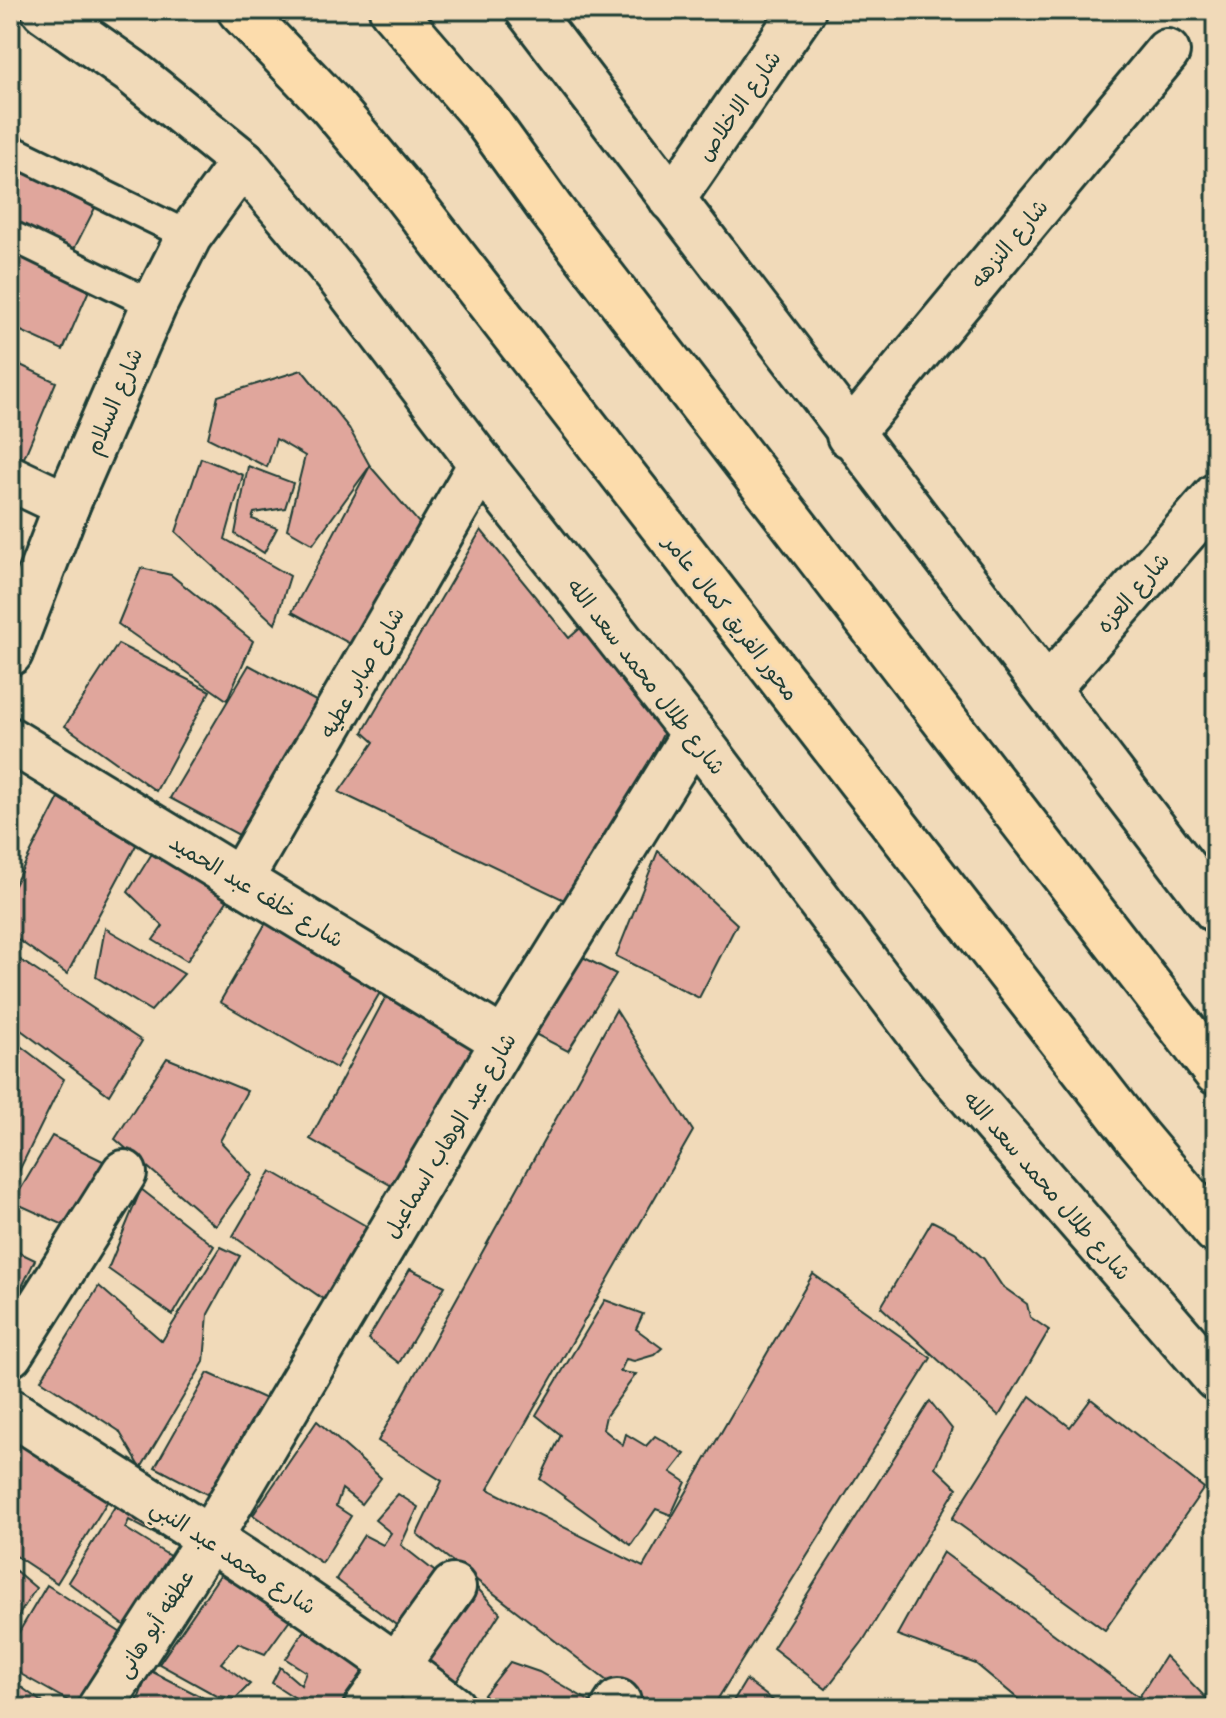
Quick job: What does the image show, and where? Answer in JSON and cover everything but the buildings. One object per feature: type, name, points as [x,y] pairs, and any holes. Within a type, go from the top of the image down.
[{"type":"highway","name":"محور الفريق كمال عامر","points":[[240,10],[330,104],[402,190],[1136,1136],[1216,1231]]},
{"type":"highway","points":[[392,10],[482,114],[552,211],[1216,1072]]},
{"type":"street","name":"شارع طلال محمد سعد الله","points":[[44,10],[132,72],[243,162],[336,273],[481,464],[694,734],[941,1062],[1216,1378]]},
{"type":"street","points":[[528,10],[849,435],[1048,688],[1216,910]]},
{"type":"street","name":"شارع الاخلاص","points":[[672,200],[803,10]]},
{"type":"street","name":"شارع النزهه","points":[[849,435],[1167,52]]},
{"type":"street","name":"شارع السلام","points":[[10,653],[67,505],[154,305],[189,236],[243,162]]},
{"type":"street","name":"شارع صابر عطيه","points":[[240,880],[481,464]]},
{"type":"street","points":[[10,478],[67,505]]},
{"type":"street","name":"شارع العزه","points":[[1048,688],[1216,496]]},
{"type":"street","name":"شارع عبد الوهاب اسماعيل","points":[[209,1539],[504,1041],[694,734]]},
{"type":"street","name":"شارع خلف عبد الحميد","points":[[10,740],[504,1041]]},
{"type":"street","points":[[10,1354],[124,1173]]},
{"type":"street","name":"شارع محمد عبد النبي","points":[[10,1411],[209,1539],[399,1667],[453,1708]]},
{"type":"street","name":"عطفه أبو هانى","points":[[100,1708],[209,1539]]},
{"type":"street","points":[[366,1708],[399,1667],[453,1587]]},
{"type":"lane","points":[[10,149],[189,236]]},
{"type":"lane","points":[[10,235],[154,305]]}]
